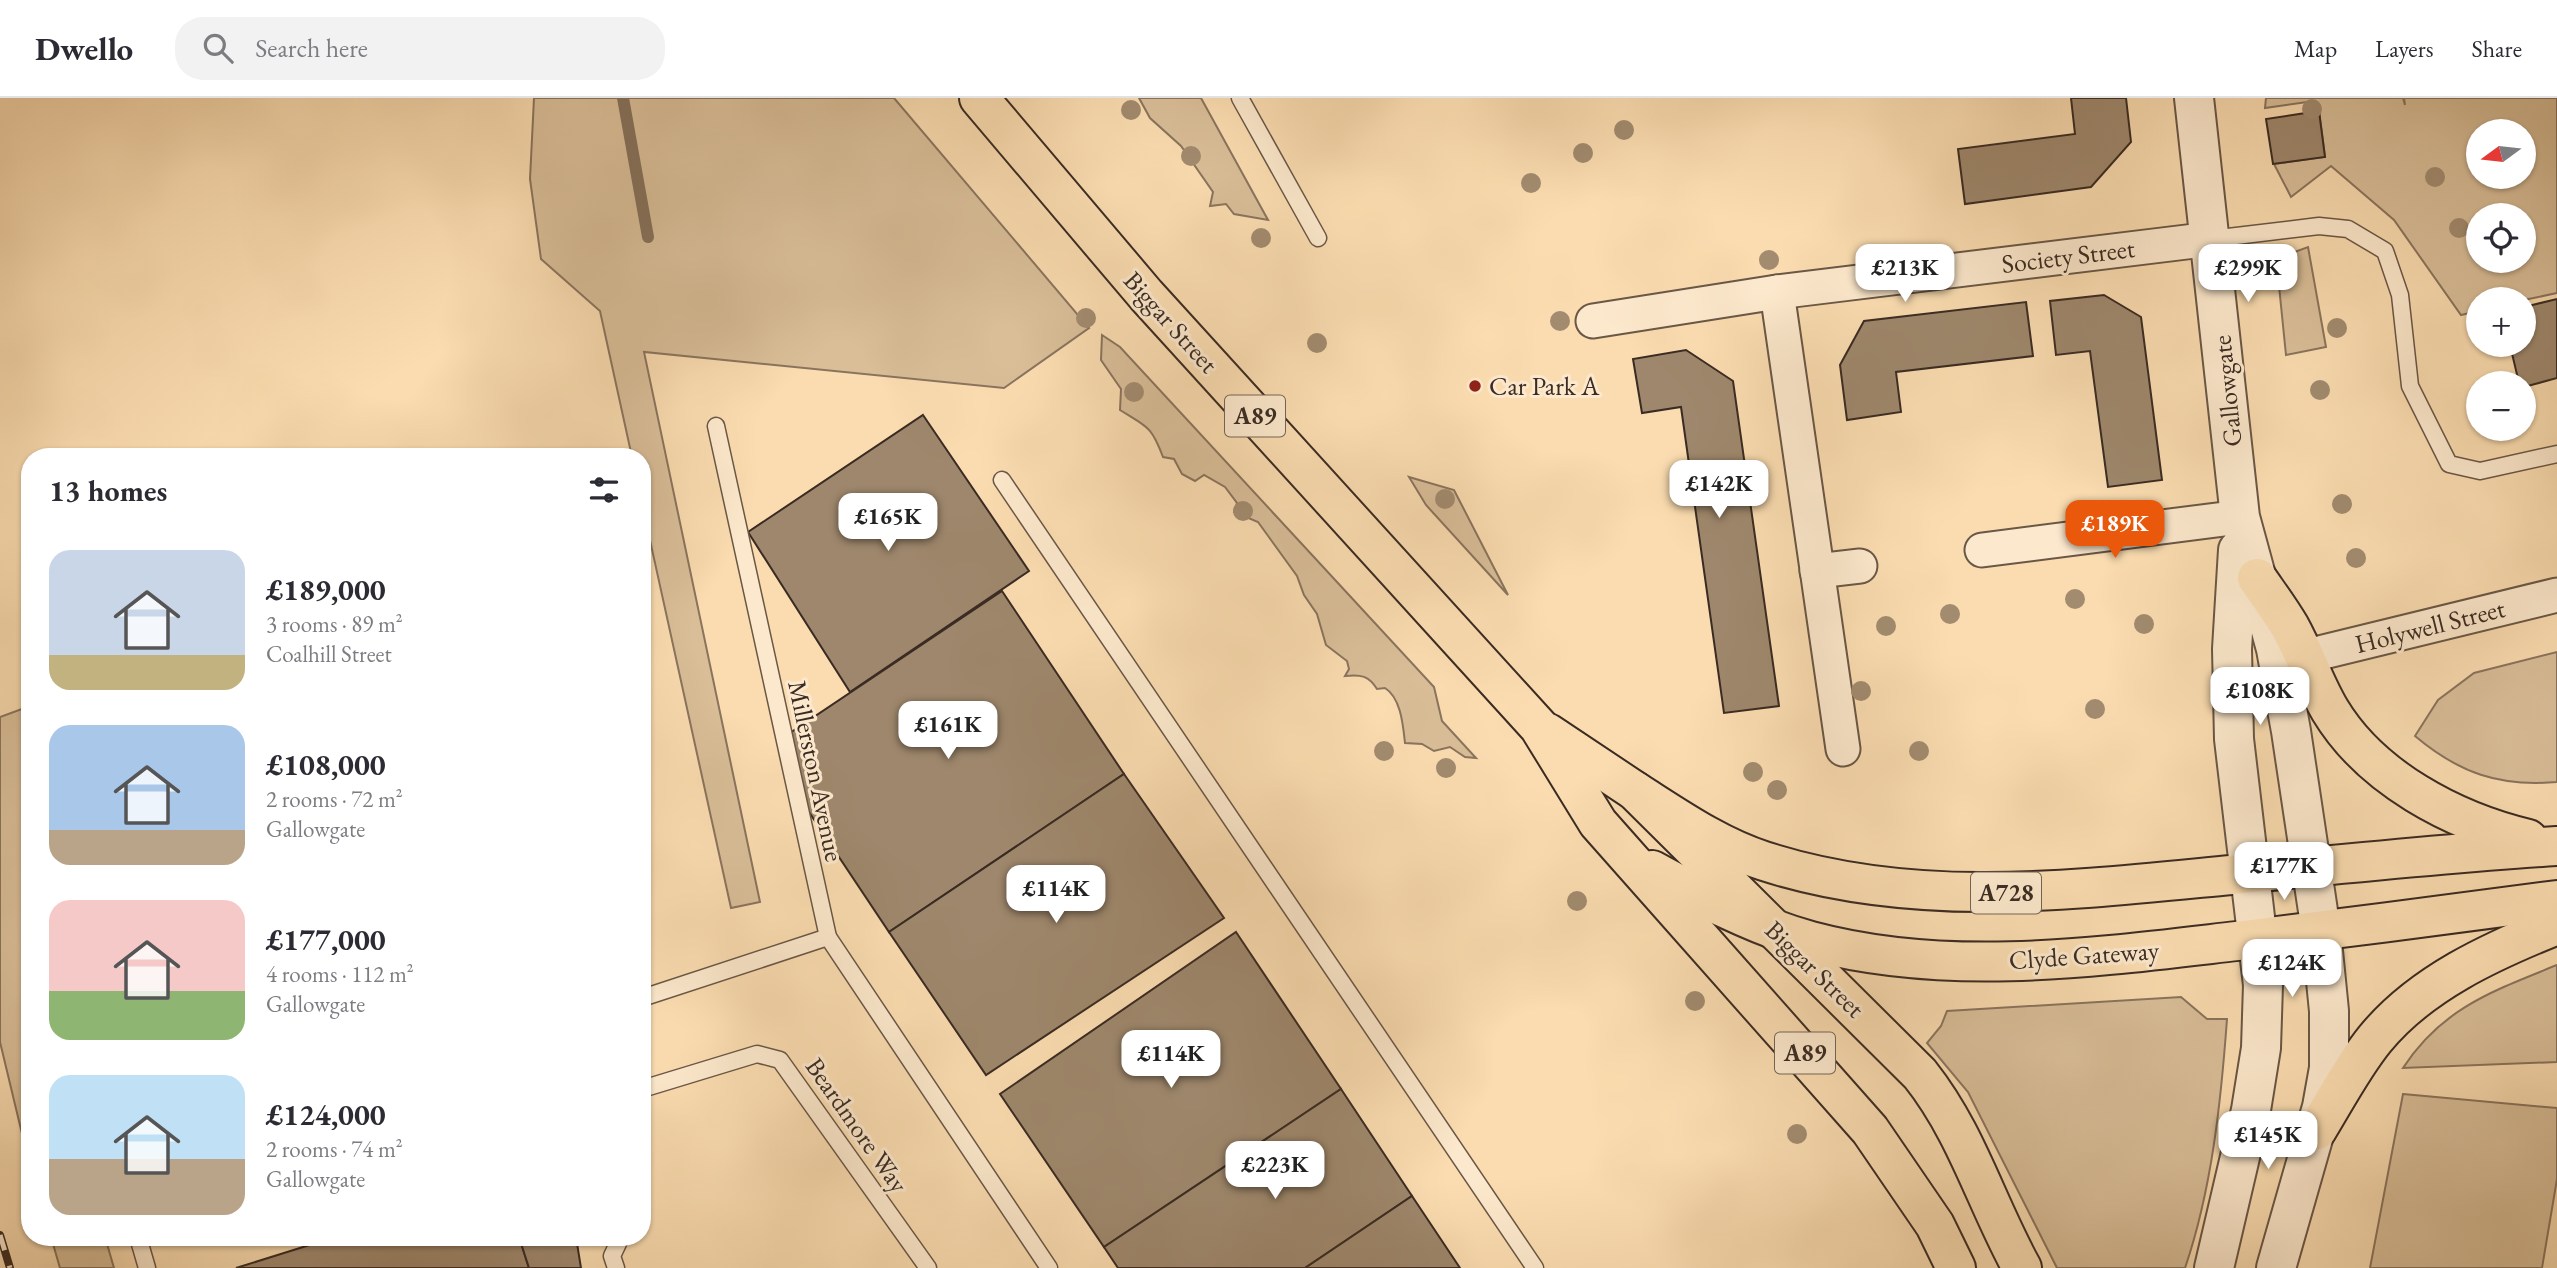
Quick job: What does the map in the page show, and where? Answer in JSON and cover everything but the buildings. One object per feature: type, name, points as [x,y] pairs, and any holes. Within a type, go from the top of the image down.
[{"type":"main road","name":"Biggar Street","points":[[979,98],[1146,295],[1539,727],[1598,823],[1870,1130],[1935,1225],[1956,1268]]},
{"type":"main road","points":[[2257,578],[2281,611],[2331,711],[2359,748],[2400,782],[2452,813],[2490,828],[2557,846]]},
{"type":"main road","name":"Biggar Street","points":[[1539,727],[1635,791],[1880,1032],[1937,1096],[1965,1143],[2022,1268]]},
{"type":"main road","name":"A728","points":[[1635,791],[1701,834],[1753,857],[1816,876],[1949,893],[2020,893],[2557,846]]},
{"type":"main road","name":"Clyde Gateway","points":[[1629,858],[1733,912],[1775,930],[1863,952],[1959,961],[2035,961],[2321,931],[2557,900]]},
{"type":"main road","points":[[2317,1130],[2357,1065],[2393,1020],[2470,964],[2557,926]]},
{"type":"street","name":"Gallowgate","points":[[2194,98],[2240,517],[2232,649],[2234,739],[2263,985],[2261,1048],[2251,1110],[2214,1268]]},
{"type":"street","name":"Society Street","points":[[1592,321],[1777,292],[2211,239]]},
{"type":"street","points":[[1777,292],[1843,749]]},
{"type":"street","name":"Gallowgate","points":[[2240,517],[2276,649],[2291,731],[2321,931],[2329,1011],[2329,1068],[2317,1130],[2276,1268]]},
{"type":"street","points":[[1982,550],[2240,517]]},
{"type":"street","points":[[1817,571],[1860,566]]},
{"type":"street","name":"Holywell Street","points":[[2303,657],[2557,595]]},
{"type":"lane","points":[[1240,98],[1318,238]]},
{"type":"lane","points":[[2211,239],[2319,226],[2348,229],[2385,251],[2400,295],[2410,386],[2449,464],[2480,471],[2557,454]]},
{"type":"lane","name":"Millerston Avenue","points":[[716,426],[828,936]]},
{"type":"lane","points":[[1002,480],[1535,1268]]},
{"type":"lane","points":[[651,995],[828,936],[1049,1268]]},
{"type":"lane","name":"Beardmore Way","points":[[651,1085],[757,1054],[780,1060],[928,1268]]},
{"type":"lane","points":[[141,1246],[147,1268]]},
{"type":"lane","points":[[616,1268],[612,1256],[617,1246]]},
{"type":"shaded area","points":[[534,98],[894,98],[1089,328],[1004,388],[644,352],[760,902],[731,908],[651,545],[651,448],[630,448],[600,311],[541,259],[530,179]]},
{"type":"shaded area","points":[[1139,98],[1201,98],[1268,220],[1234,214],[1226,204],[1210,206],[1213,192],[1181,146],[1150,118]]},
{"type":"shaded area","points":[[2266,98],[2403,98],[2405,105],[2404,98],[2557,98],[2557,293],[2536,297],[2536,287],[2466,287],[2466,314],[2461,315],[2394,220],[2331,166],[2291,197],[2274,164],[2325,157],[2319,111],[2314,101],[2265,108]]},
{"type":"shaded area","points":[[2308,247],[2326,347],[2286,355],[2278,276],[2289,254]]},
{"type":"shaded area","points":[[1102,335],[1120,347],[1434,687],[1442,721],[1476,758],[1465,757],[1450,747],[1434,751],[1422,744],[1405,743],[1400,712],[1390,692],[1385,688],[1377,689],[1364,677],[1345,676],[1349,669],[1347,661],[1326,645],[1317,614],[1304,595],[1297,576],[1258,522],[1234,512],[1237,503],[1225,487],[1204,475],[1195,481],[1182,474],[1174,459],[1163,457],[1147,428],[1120,410],[1121,389],[1101,360]]},
{"type":"shaded area","points":[[1409,477],[1454,490],[1508,595],[1426,505]]},
{"type":"shaded area","points":[[2557,652],[2557,782],[2517,782],[2481,775],[2448,760],[2415,736],[2438,700],[2474,673]]},
{"type":"shaded area","points":[[21,709],[21,1130],[0,1042],[0,717]]},
{"type":"shaded area","points":[[2557,965],[2557,1062],[2403,1068],[2418,1047],[2452,1016],[2490,993]]},
{"type":"shaded area","points":[[2181,997],[2207,1019],[2227,1019],[2209,1176],[2185,1268],[2057,1268],[1968,1092],[1927,1043],[1941,1026],[1947,1011]]},
{"type":"shaded area","points":[[2403,1094],[2557,1108],[2557,1179],[2542,1268],[2370,1268]]},
{"type":"shaded area","points":[[54,1246],[108,1246],[114,1268],[60,1268]]},
{"type":"waterway","points":[[623,98],[648,237]]},
{"type":"railway","points":[[0,1235],[10,1268]]},
{"type":"place","name":"Car Park A","points":[[1475,386]]}]
